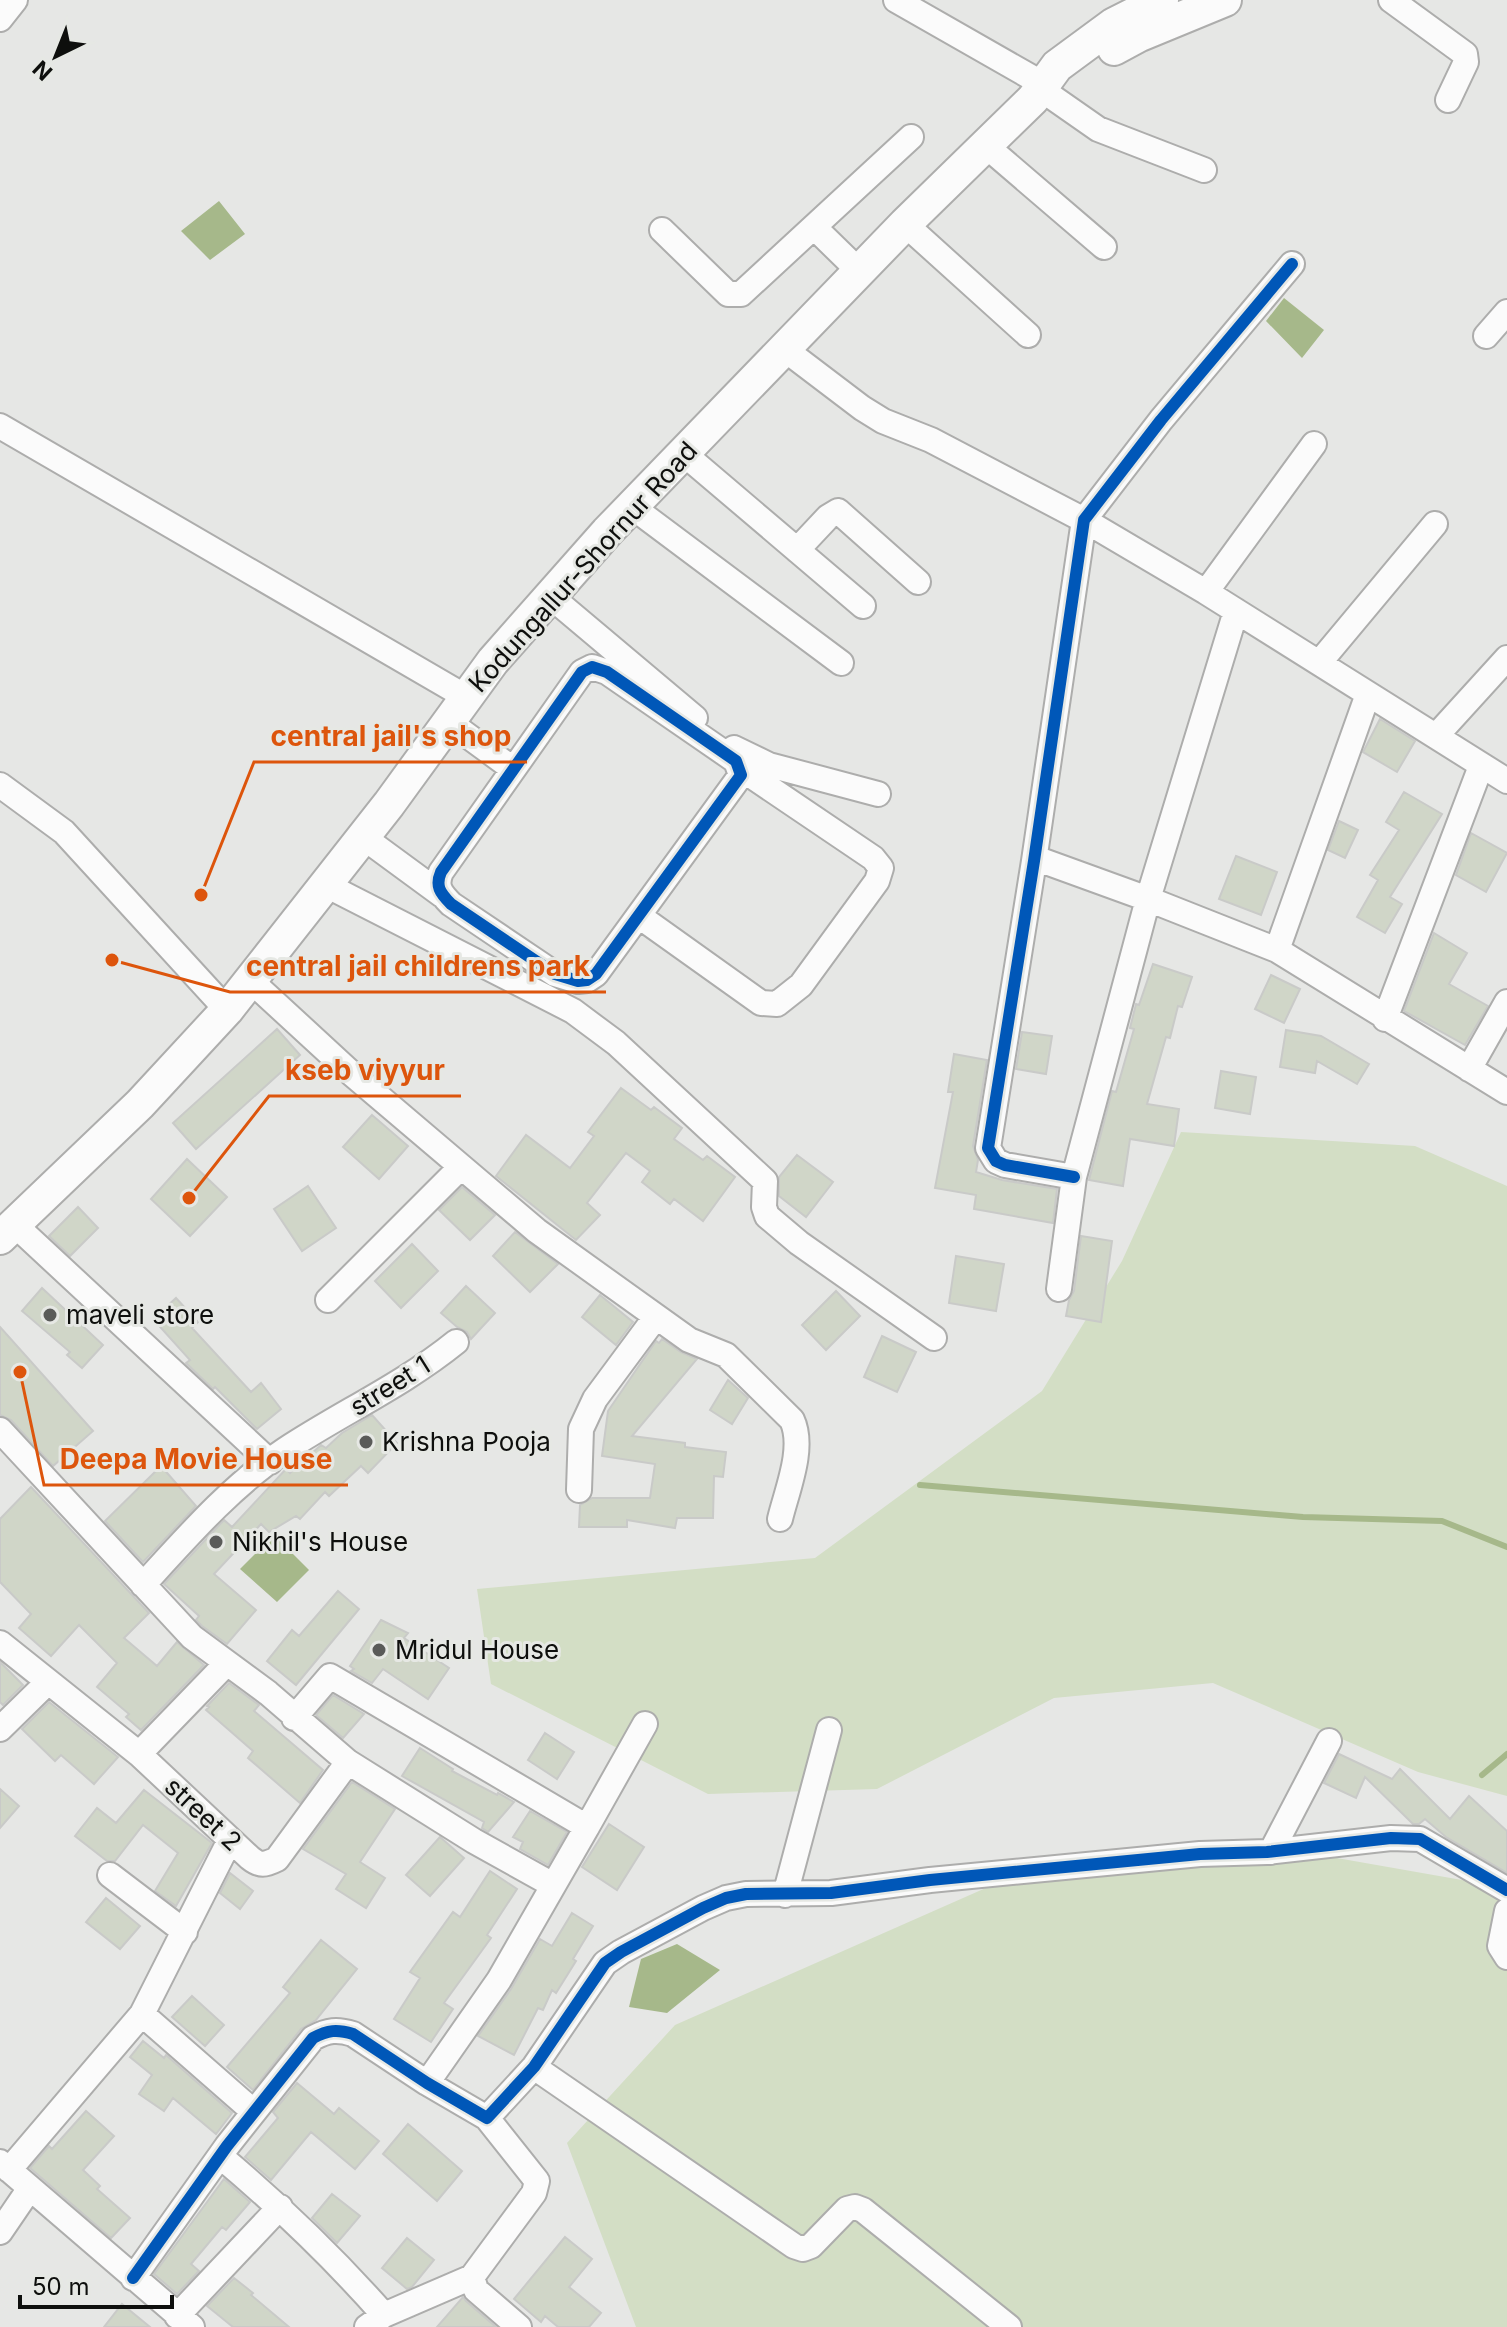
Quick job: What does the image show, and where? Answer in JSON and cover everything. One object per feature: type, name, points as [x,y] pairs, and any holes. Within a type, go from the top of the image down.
[{"type":"main road","points":[[1128,17],[1162,0]]},
{"type":"main road","points":[[1128,17],[1225,0]]},
{"type":"main road","name":"Kodungallur-Shornur Road","points":[[7,1231],[140,1104],[227,1010],[363,837],[493,661],[631,506],[905,224],[1040,92],[1057,66],[1089,40],[1128,17]]},
{"type":"street","points":[[0,19],[15,0]]},
{"type":"street","points":[[896,0],[1098,129],[1204,170]]},
{"type":"street","points":[[1391,0],[1465,54],[1466,62],[1448,100]]},
{"type":"street","points":[[662,230],[728,294],[735,296],[750,287],[911,137]]},
{"type":"street","points":[[985,145],[1104,247]]},
{"type":"street","points":[[905,224],[1028,335]]},
{"type":"street","points":[[814,227],[859,271]]},
{"type":"street","points":[[1074,1177],[1005,1165],[996,1161],[988,1148],[1035,858],[1084,520],[1161,420],[1292,264]]},
{"type":"street","points":[[1486,336],[1507,312]]},
{"type":"street","points":[[783,348],[883,421],[931,440],[1084,520],[1206,592],[1507,781]]},
{"type":"street","points":[[0,426],[458,710],[513,769]]},
{"type":"street","points":[[1206,592],[1314,444]]},
{"type":"street","points":[[683,453],[863,606]]},
{"type":"street","points":[[631,506],[841,663]]},
{"type":"street","points":[[797,550],[828,517],[838,511],[918,582]]},
{"type":"street","points":[[1319,663],[1435,524]]},
{"type":"street","points":[[550,596],[737,750],[769,765],[878,794]]},
{"type":"street","points":[[1059,1289],[1074,1177],[1148,899],[1236,611]]},
{"type":"street","points":[[1436,736],[1507,658]]},
{"type":"street","points":[[363,837],[442,895],[555,974],[578,981],[587,980],[596,974],[737,782],[741,775],[740,768],[736,761],[607,672],[592,667],[582,672],[441,872],[438,888],[442,895]]},
{"type":"street","points":[[1277,950],[1368,694]]},
{"type":"street","points":[[1385,1019],[1481,766]]},
{"type":"street","points":[[639,916],[761,1003],[777,1004],[801,985],[877,881],[881,868],[873,858],[740,768]]},
{"type":"street","points":[[0,785],[64,832],[227,1010]]},
{"type":"street","points":[[1035,858],[1277,950],[1507,1092]]},
{"type":"street","points":[[326,885],[573,1011],[616,1043],[765,1181],[764,1207],[767,1216],[799,1243],[934,1338]]},
{"type":"street","points":[[250,980],[351,1073],[537,1231],[655,1318],[689,1340],[726,1355],[792,1420],[797,1430],[796,1448],[780,1519]]},
{"type":"street","points":[[1469,1069],[1507,1002]]},
{"type":"street","points":[[328,1300],[461,1167]]},
{"type":"street","points":[[7,1231],[270,1462]]},
{"type":"street","points":[[579,1490],[581,1429],[595,1399],[655,1318]]},
{"type":"street","name":"street 1","points":[[143,1585],[224,1501],[283,1451],[430,1363],[456,1342]]},
{"type":"street","points":[[0,1430],[192,1637],[268,1693],[348,1762],[474,1841],[553,1885]]},
{"type":"street","name":"street 2","points":[[0,1643],[139,1754],[259,1864],[277,1859],[348,1762]]},
{"type":"street","points":[[139,1754],[227,1663]]},
{"type":"street","points":[[294,1718],[330,1676],[587,1827]]},
{"type":"street","points":[[0,1729],[47,1683]]},
{"type":"street","points":[[427,2083],[499,1980],[645,1724]]},
{"type":"street","points":[[785,1895],[829,1730]]},
{"type":"street","points":[[1271,1852],[1329,1741]]},
{"type":"street","points":[[487,2118],[534,2067],[605,1963],[726,1898],[746,1894],[831,1893],[930,1880],[1200,1854],[1271,1852],[1391,1838],[1420,1839],[1507,1890]]},
{"type":"street","points":[[230,1840],[142,2014],[4,2166],[133,2278],[173,2320],[280,2207]]},
{"type":"street","points":[[110,1875],[185,1932]]},
{"type":"street","points":[[1507,1911],[1500,1946],[1507,1957]]},
{"type":"street","points":[[142,2014],[254,2112]]},
{"type":"street","points":[[133,2278],[220,2156],[254,2112],[313,2038],[325,2031],[339,2030],[353,2034],[487,2118],[532,2173],[537,2187],[472,2277],[376,2321],[332,2257],[220,2156]]},
{"type":"street","points":[[534,2067],[794,2246],[803,2249],[811,2246],[847,2209],[855,2207],[863,2210],[1009,2327]]},
{"type":"street","points":[[0,2232],[30,2188]]},
{"type":"street","points":[[472,2277],[476,2290],[519,2327]]},
{"type":"shaded area","points":[[219,201],[245,234],[210,260],[181,231]]},
{"type":"shaded area","points":[[1284,298],[1324,330],[1302,358],[1266,321]]},
{"type":"shaded area","points":[[1181,1132],[1415,1146],[1507,1186],[1507,1796],[1418,1772],[1213,1683],[1054,1698],[877,1789],[708,1794],[491,1684],[477,1589],[815,1558],[1042,1391],[1122,1261]]},
{"type":"shaded area","points":[[274,1535],[309,1570],[277,1602],[240,1569]]},
{"type":"shaded area","points":[[1240,1841],[1496,1886],[1507,1915],[1507,2327],[636,2327],[567,2143],[675,2025],[1029,1869]]},
{"type":"shaded area","points":[[677,1944],[720,1970],[667,2013],[629,2007],[641,1959]]},
{"type":"building","points":[[1380,719],[1415,741],[1397,772],[1363,752]]},
{"type":"building","points":[[1404,792],[1442,814],[1390,897],[1402,904],[1385,933],[1357,917],[1378,880],[1370,875],[1399,830],[1386,822]]},
{"type":"building","points":[[1339,821],[1358,830],[1345,858],[1328,850]]},
{"type":"building","points":[[1471,833],[1507,853],[1486,892],[1456,875]]},
{"type":"building","points":[[1236,856],[1277,872],[1261,915],[1219,899]]},
{"type":"building","points":[[1434,933],[1467,953],[1449,984],[1488,1006],[1465,1045],[1404,1011]]},
{"type":"building","points":[[1153,964],[1192,977],[1182,1007],[1178,1006],[1170,1038],[1166,1037],[1147,1104],[1179,1109],[1174,1146],[1130,1139],[1123,1186],[1089,1180],[1112,1091],[1116,1092],[1134,1029],[1130,1028],[1136,1004],[1139,1005]]},
{"type":"building","points":[[1271,975],[1300,989],[1284,1023],[1255,1009]]},
{"type":"building","points":[[277,1029],[300,1055],[196,1149],[173,1123]]},
{"type":"building","points":[[1286,1030],[1321,1036],[1369,1064],[1357,1084],[1317,1061],[1315,1073],[1280,1067]]},
{"type":"building","points":[[1022,1032],[1052,1036],[1046,1074],[1016,1069]]},
{"type":"building","points":[[954,1054],[987,1060],[973,1146],[978,1160],[976,1172],[1002,1180],[1057,1189],[1053,1223],[974,1209],[976,1195],[935,1188],[953,1092],[948,1092]]},
{"type":"building","points":[[1221,1071],[1256,1077],[1250,1114],[1215,1108]]},
{"type":"building","points":[[621,1088],[682,1128],[674,1139],[703,1160],[707,1156],[735,1177],[703,1221],[674,1199],[670,1204],[642,1182],[650,1171],[626,1153],[587,1203],[600,1215],[576,1240],[496,1176],[526,1135],[570,1168],[594,1136],[588,1132]]},
{"type":"building","points":[[372,1115],[408,1146],[379,1179],[343,1147]]},
{"type":"building","points":[[797,1155],[833,1182],[806,1217],[779,1196],[779,1177]]},
{"type":"building","points":[[187,1159],[227,1197],[190,1236],[151,1199]]},
{"type":"building","points":[[308,1186],[336,1228],[302,1251],[274,1209]]},
{"type":"building","points":[[462,1187],[495,1215],[470,1240],[439,1210]]},
{"type":"building","points":[[78,1207],[98,1228],[70,1256],[49,1236]]},
{"type":"building","points":[[515,1232],[558,1264],[530,1292],[493,1256]]},
{"type":"building","points":[[1081,1236],[1112,1241],[1101,1322],[1066,1316],[1074,1291]]},
{"type":"building","points":[[412,1244],[438,1271],[401,1308],[375,1281]]},
{"type":"building","points":[[956,1256],[1004,1264],[996,1311],[949,1303]]},
{"type":"building","points":[[466,1286],[495,1313],[471,1339],[467,1332],[441,1313]]},
{"type":"building","points":[[42,1288],[103,1345],[82,1368],[67,1355],[70,1352],[22,1311]]},
{"type":"building","points":[[836,1291],[860,1316],[826,1350],[802,1325]]},
{"type":"building","points":[[600,1295],[633,1322],[616,1345],[582,1317]]},
{"type":"building","points":[[176,1298],[198,1322],[192,1328],[251,1392],[261,1383],[281,1409],[257,1429],[186,1363],[190,1360],[153,1319]]},
{"type":"building","points":[[0,1327],[93,1431],[53,1466],[11,1420],[0,1415]]},
{"type":"building","points":[[882,1336],[916,1352],[897,1392],[864,1377]]},
{"type":"building","points":[[662,1339],[697,1359],[632,1436],[726,1452],[723,1477],[714,1476],[713,1518],[677,1518],[675,1528],[627,1520],[627,1527],[579,1527],[580,1505],[592,1498],[650,1498],[655,1464],[602,1456],[608,1411],[656,1341],[659,1343]]},
{"type":"building","points":[[728,1380],[748,1398],[732,1424],[710,1410]]},
{"type":"building","points":[[372,1415],[397,1443],[368,1473],[361,1466],[329,1496],[325,1492],[300,1519],[296,1516],[269,1532],[261,1524],[214,1574],[256,1610],[227,1644],[202,1626],[196,1620],[199,1616],[164,1584],[224,1520],[232,1527],[286,1469],[290,1473],[321,1445],[326,1448],[342,1433]]},
{"type":"building","points":[[161,1466],[196,1506],[143,1562],[105,1521]]},
{"type":"building","points":[[31,1487],[149,1613],[124,1638],[157,1666],[177,1642],[204,1665],[141,1730],[126,1717],[129,1714],[97,1687],[117,1663],[79,1625],[51,1656],[19,1628],[31,1614],[0,1582],[0,1519]]},
{"type":"building","points":[[338,1591],[359,1609],[296,1685],[267,1661],[292,1630],[299,1636]]},
{"type":"building","points":[[381,1620],[408,1633],[404,1638],[449,1668],[428,1699],[383,1669],[372,1683],[351,1671],[354,1669],[350,1666]]},
{"type":"building","points":[[0,1662],[23,1685],[3,1705],[0,1702]]},
{"type":"building","points":[[229,1683],[259,1705],[254,1711],[323,1770],[300,1803],[248,1758],[253,1751],[206,1710]]},
{"type":"building","points":[[333,1695],[364,1714],[343,1738],[316,1715]]},
{"type":"building","points":[[49,1702],[118,1757],[94,1784],[61,1755],[55,1761],[22,1729]]},
{"type":"building","points":[[545,1733],[574,1752],[557,1779],[528,1760]]},
{"type":"building","points":[[420,1748],[452,1771],[514,1802],[488,1832],[482,1828],[484,1822],[402,1776]]},
{"type":"building","points":[[1339,1754],[1392,1779],[1400,1769],[1450,1819],[1469,1796],[1507,1831],[1507,1873],[1446,1837],[1425,1819],[1413,1824],[1365,1777],[1356,1798],[1324,1783]]},
{"type":"building","points":[[352,1782],[395,1809],[360,1862],[385,1878],[366,1908],[336,1889],[346,1874],[303,1849]]},
{"type":"building","points":[[0,1789],[19,1806],[0,1828]]},
{"type":"building","points":[[144,1790],[212,1843],[176,1906],[155,1891],[178,1853],[143,1825],[115,1861],[107,1861],[75,1836],[97,1808],[116,1823]]},
{"type":"building","points":[[530,1811],[567,1832],[548,1865],[520,1849],[523,1842],[513,1837]]},
{"type":"building","points":[[609,1824],[644,1847],[617,1890],[582,1867]]},
{"type":"building","points":[[440,1837],[464,1858],[430,1896],[406,1875]]},
{"type":"building","points":[[490,1871],[517,1889],[487,1935],[491,1938],[444,2003],[453,2009],[431,2042],[394,2019],[420,1978],[410,1972],[453,1912],[460,1917]]},
{"type":"building","points":[[230,1873],[253,1891],[240,1909],[220,1893]]},
{"type":"building","points":[[106,1898],[140,1926],[120,1949],[86,1922]]},
{"type":"building","points":[[572,1913],[593,1926],[556,1993],[552,1990],[543,2010],[538,2008],[514,2055],[478,2036],[511,1989],[540,1939],[552,1946]]},
{"type":"building","points":[[321,1940],[357,1969],[316,2020],[301,2029],[253,2090],[227,2067],[290,1993],[283,1987]]},
{"type":"building","points":[[192,1996],[224,2025],[205,2046],[172,2017]]},
{"type":"building","points":[[143,2041],[164,2058],[166,2055],[232,2113],[216,2134],[173,2098],[164,2111],[139,2094],[152,2075],[130,2057]]},
{"type":"building","points":[[297,2083],[334,2114],[339,2108],[379,2141],[355,2169],[311,2132],[271,2180],[245,2157],[278,2118],[273,2112]]},
{"type":"building","points":[[86,2111],[114,2136],[83,2170],[100,2186],[97,2189],[130,2218],[111,2238],[30,2168]]},
{"type":"building","points":[[408,2124],[462,2171],[437,2201],[383,2154]]},
{"type":"building","points":[[224,2179],[250,2202],[226,2230],[222,2227],[191,2264],[199,2271],[177,2294],[154,2274]]},
{"type":"building","points":[[332,2194],[360,2216],[337,2243],[312,2218]]},
{"type":"building","points":[[565,2237],[592,2259],[569,2287],[601,2313],[589,2327],[558,2327],[545,2316],[541,2322],[514,2299]]},
{"type":"building","points":[[407,2238],[434,2260],[407,2289],[382,2268]]},
{"type":"building","points":[[234,2278],[289,2327],[233,2327],[207,2306]]},
{"type":"building","points":[[463,2297],[466,2301],[496,2327],[437,2327]]},
{"type":"building","points":[[122,2304],[150,2327],[104,2327]]},
{"type":"waterway","points":[[920,1485],[1303,1517],[1442,1521],[1507,1547]]},
{"type":"waterway","points":[[1482,1775],[1507,1754]]},
{"type":"cycle path","points":[[1074,1177],[1005,1165],[996,1161],[988,1148],[1084,520],[1161,420],[1292,264]]},
{"type":"cycle path","points":[[592,667],[607,672],[736,761],[741,775],[596,974],[578,981],[555,974],[451,904],[441,893],[438,881],[441,872],[582,672],[592,667]]},
{"type":"cycle path","points":[[133,2278],[227,2146],[313,2038],[333,2031],[353,2034],[487,2118],[534,2067],[605,1963],[726,1898],[746,1894],[831,1893],[930,1880],[1200,1854],[1267,1852],[1391,1838],[1420,1839],[1507,1890]]},
{"type":"place","name":"central jail's shop","points":[[201,895]]},
{"type":"place","name":"central jail childrens park","points":[[112,960]]},
{"type":"place","name":"kseb viyyur","points":[[189,1198]]},
{"type":"place","name":"maveli store","points":[[50,1315]]},
{"type":"place","name":"Deepa Movie House","points":[[20,1372]]},
{"type":"place","name":"Krishna Pooja","points":[[366,1442]]},
{"type":"place","name":"Nikhil's House","points":[[216,1542]]},
{"type":"place","name":"Mridul House","points":[[379,1650]]}]
